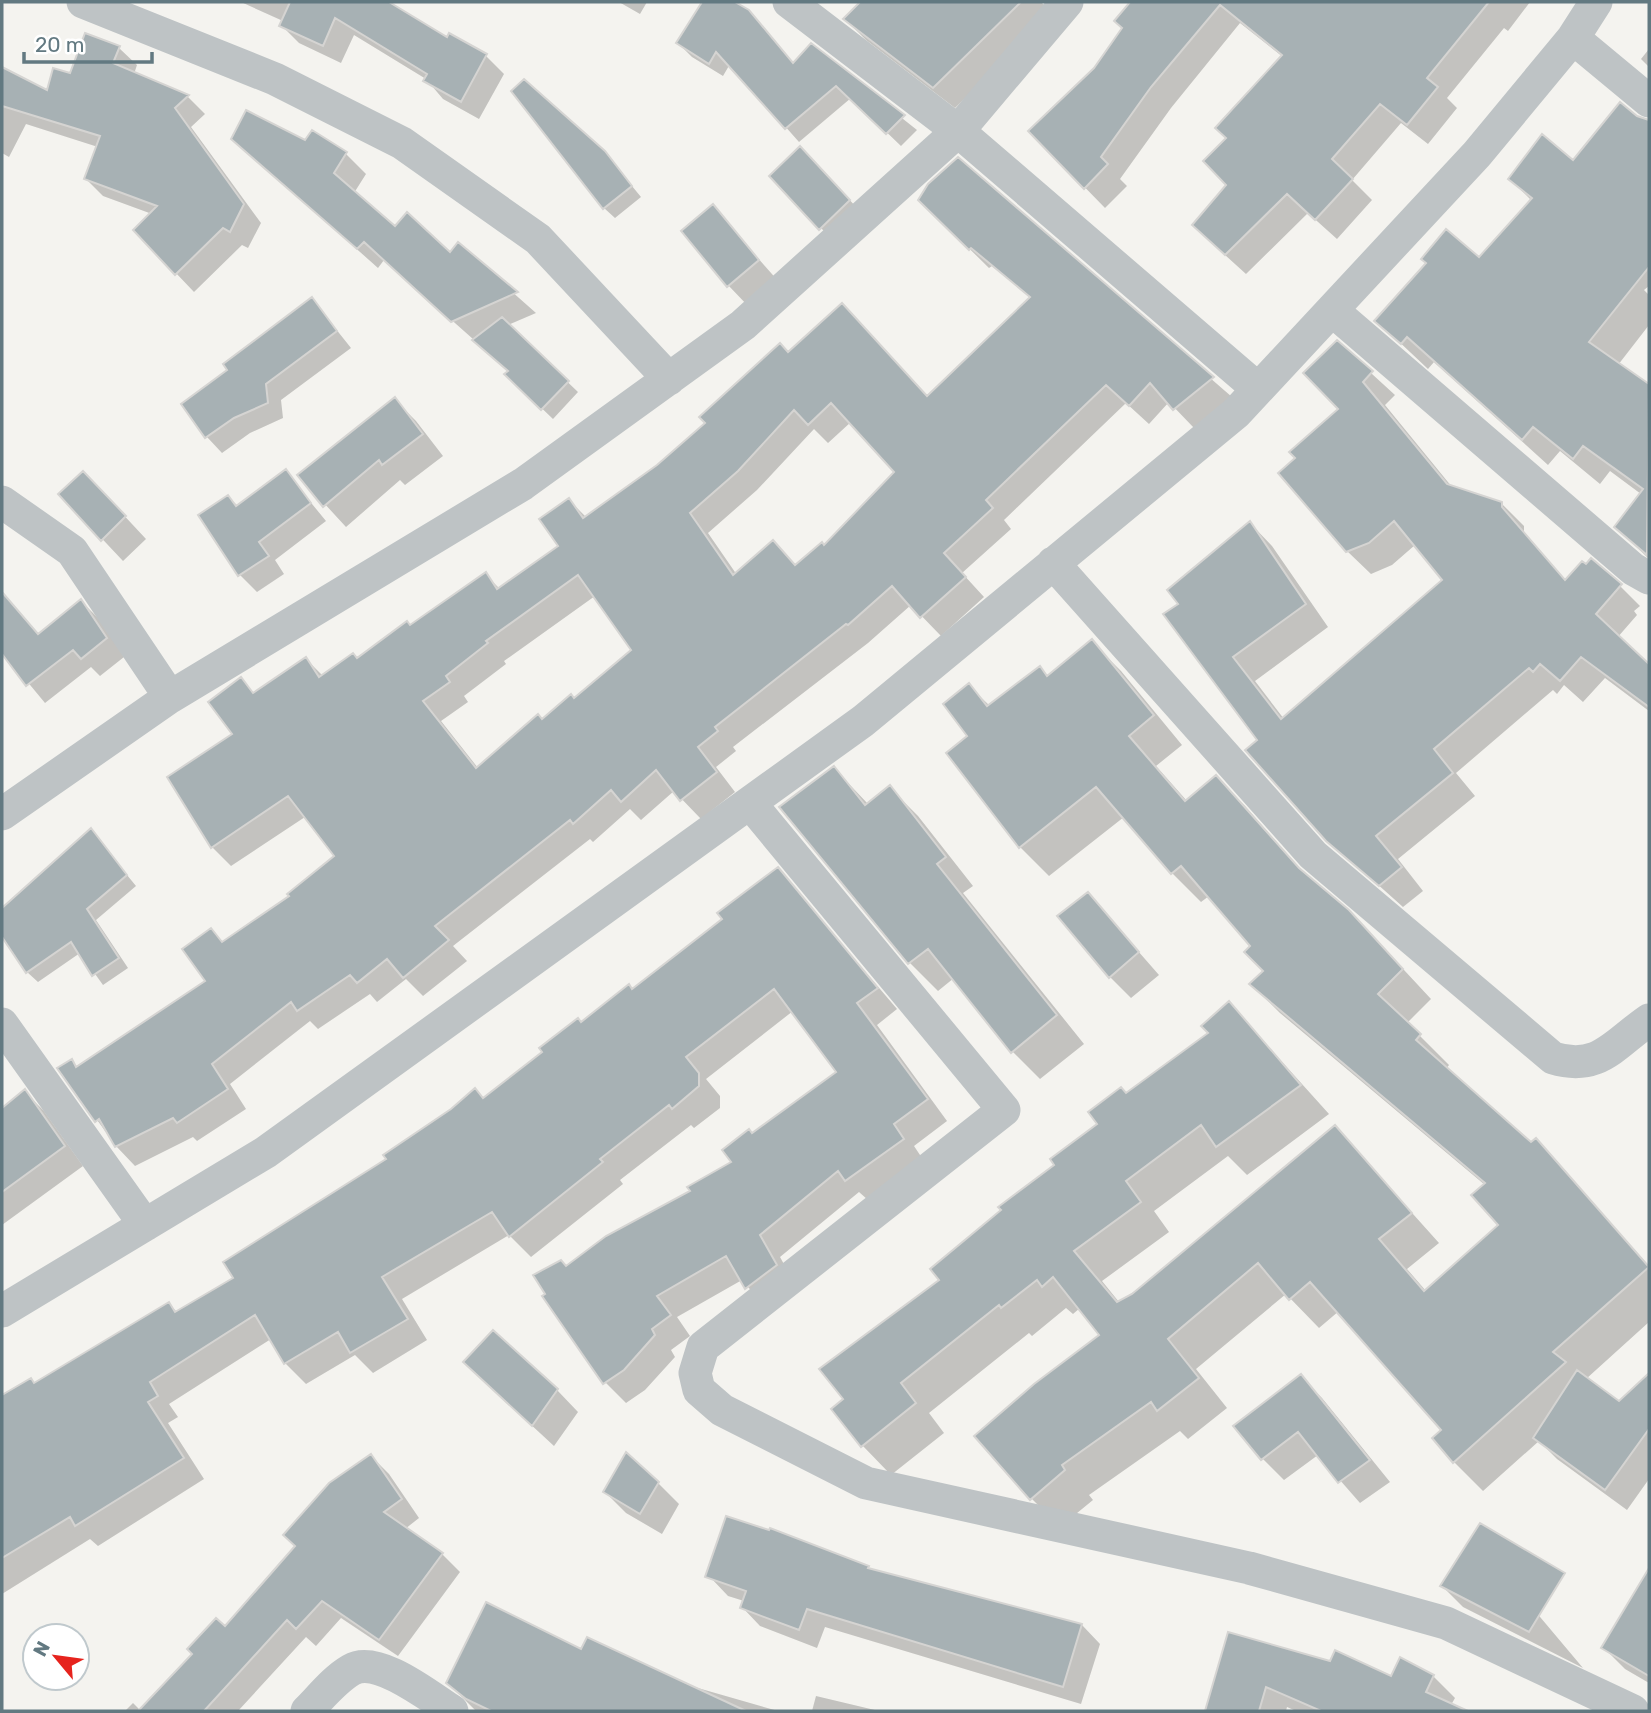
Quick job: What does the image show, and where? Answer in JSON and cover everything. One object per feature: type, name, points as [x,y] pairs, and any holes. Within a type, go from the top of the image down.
[{"type":"street","points":[[83,2],[275,79],[402,143],[538,239],[669,379]]},
{"type":"street","points":[[789,2],[958,131],[1258,389]]},
{"type":"street","points":[[2,814],[170,697],[523,484],[743,325],[958,131],[1067,2]]},
{"type":"street","points":[[2,1311],[266,1152],[863,721],[1236,413],[1476,154],[1573,38],[1596,2]]},
{"type":"street","points":[[1573,38],[1649,101]]},
{"type":"street","points":[[1333,311],[1633,569],[1649,578]]},
{"type":"street","points":[[2,502],[72,551],[170,697]]},
{"type":"street","points":[[1053,563],[1313,855],[1553,1058],[1571,1064],[1597,1060],[1649,1020]]},
{"type":"street","points":[[750,803],[1004,1110],[703,1347],[695,1373],[699,1390],[722,1410],[866,1483],[1249,1568],[1446,1623],[1633,1711]]},
{"type":"street","points":[[2,1024],[145,1225]]},
{"type":"street","points":[[307,1711],[353,1668],[372,1665],[393,1674],[452,1711]]},
{"type":"building","points":[[290,2],[389,2],[447,37],[449,33],[487,54],[461,102],[423,81],[427,74],[335,18],[323,46],[279,26]]},
{"type":"building","points":[[702,2],[735,2],[749,10],[793,63],[811,43],[905,115],[886,134],[836,86],[785,129],[716,52],[709,64],[676,43]]},
{"type":"building","points":[[860,2],[1021,2],[933,88],[843,19]]},
{"type":"building","points":[[1130,2],[1489,2],[1427,78],[1438,87],[1407,125],[1380,104],[1332,159],[1353,179],[1315,220],[1287,194],[1225,255],[1192,225],[1226,185],[1203,161],[1226,138],[1215,128],[1282,55],[1220,5],[1151,87],[1101,157],[1108,164],[1084,189],[1028,131],[1094,68],[1122,28],[1114,21]]},
{"type":"building","points":[[85,33],[120,46],[113,63],[189,95],[175,108],[244,204],[230,232],[223,228],[175,275],[133,230],[157,206],[84,179],[100,136],[2,106],[2,67],[47,90],[53,68],[70,73]]},
{"type":"building","points":[[524,79],[605,151],[632,186],[603,209],[511,91]]},
{"type":"building","points":[[1620,102],[1637,116],[1649,120],[1649,267],[1589,342],[1649,384],[1647,555],[1614,527],[1643,489],[1583,446],[1573,459],[1533,427],[1522,440],[1407,337],[1401,344],[1374,321],[1426,263],[1421,259],[1446,229],[1479,257],[1532,198],[1508,179],[1542,134],[1573,160]]},
{"type":"building","points":[[246,110],[305,140],[312,130],[347,152],[334,173],[395,226],[407,212],[450,252],[458,242],[518,292],[451,322],[364,242],[357,249],[231,139]]},
{"type":"building","points":[[800,146],[850,200],[819,230],[769,176]]},
{"type":"building","points":[[958,157],[1214,377],[1173,410],[1150,383],[1129,406],[1106,385],[986,500],[993,508],[944,553],[966,577],[920,618],[892,586],[848,625],[715,727],[718,731],[698,747],[717,772],[680,801],[656,770],[621,802],[611,790],[573,824],[570,820],[435,926],[449,940],[403,978],[387,959],[357,983],[350,975],[297,1011],[291,1002],[212,1064],[228,1089],[177,1123],[173,1118],[115,1147],[99,1119],[95,1122],[57,1068],[72,1059],[76,1067],[205,981],[182,949],[211,928],[222,942],[289,896],[287,894],[334,856],[288,796],[211,848],[167,777],[232,734],[208,702],[241,677],[253,693],[306,657],[319,677],[353,653],[357,658],[407,621],[410,625],[486,572],[497,589],[558,546],[539,519],[569,498],[583,518],[657,465],[705,423],[699,417],[780,343],[788,352],[842,303],[927,396],[1030,297],[971,248],[969,250],[918,200],[928,184]],"holes":[[[831,403],[894,472],[824,545],[822,542],[795,565],[773,540],[733,575],[690,513],[738,471],[794,410],[808,425]],[[578,575],[631,650],[574,698],[571,694],[542,719],[538,714],[476,768],[423,701],[450,682],[446,676],[488,643],[486,641]]]},
{"type":"building","points":[[713,204],[759,260],[727,287],[681,231]]},
{"type":"building","points":[[312,297],[337,331],[266,384],[268,403],[234,418],[205,438],[181,404],[227,370],[223,364]]},
{"type":"building","points":[[502,317],[569,381],[541,410],[504,374],[508,371],[472,340]]},
{"type":"building","points":[[1337,340],[1373,371],[1363,382],[1447,484],[1502,502],[1502,507],[1565,580],[1582,561],[1586,564],[1591,558],[1622,584],[1596,614],[1649,664],[1649,707],[1581,657],[1560,681],[1540,664],[1533,672],[1529,668],[1434,749],[1453,773],[1376,836],[1402,867],[1379,886],[1326,841],[1245,750],[1257,740],[1163,614],[1178,604],[1167,590],[1250,521],[1306,604],[1233,657],[1281,719],[1442,580],[1394,521],[1369,543],[1346,552],[1278,473],[1295,458],[1289,452],[1338,409],[1303,373]]},
{"type":"building","points":[[395,397],[423,434],[382,465],[379,460],[323,507],[297,475]]},
{"type":"building","points":[[286,469],[311,503],[259,542],[269,556],[238,576],[198,515],[228,495],[236,506]]},
{"type":"building","points":[[83,471],[126,516],[101,541],[58,494]]},
{"type":"building","points":[[2,592],[38,634],[81,599],[107,638],[81,659],[73,650],[26,686],[2,654]]},
{"type":"building","points":[[1092,639],[1154,715],[1129,736],[1185,801],[1216,775],[1299,868],[1349,910],[1403,969],[1378,994],[1421,1034],[1416,1040],[1531,1142],[1536,1138],[1649,1267],[1553,1352],[1566,1362],[1453,1463],[1432,1438],[1441,1430],[1310,1282],[1289,1300],[1258,1263],[1168,1339],[1199,1378],[1157,1411],[1151,1402],[1062,1465],[1065,1470],[1030,1500],[974,1436],[1034,1384],[1099,1335],[1053,1277],[1042,1287],[1037,1280],[1001,1308],[999,1305],[901,1383],[916,1403],[861,1447],[831,1409],[843,1399],[819,1369],[939,1280],[930,1269],[1001,1210],[998,1207],[1054,1165],[1050,1159],[1097,1124],[1088,1112],[1121,1087],[1126,1093],[1208,1033],[1201,1026],[1229,1001],[1301,1085],[1216,1147],[1201,1125],[1126,1181],[1141,1202],[1074,1251],[1117,1302],[1132,1294],[1335,1125],[1412,1213],[1379,1239],[1424,1291],[1498,1225],[1471,1195],[1485,1183],[1249,984],[1263,971],[1244,952],[1250,946],[1181,866],[1171,874],[1096,787],[1019,848],[946,753],[967,736],[943,704],[969,683],[987,706],[1040,666],[1047,676]]},
{"type":"building","points":[[834,766],[865,805],[890,785],[946,857],[937,864],[1057,1015],[1011,1053],[928,949],[908,964],[779,807]]},
{"type":"building","points":[[91,828],[127,875],[87,909],[119,958],[92,976],[71,942],[26,973],[2,937],[2,908]]},
{"type":"building","points":[[778,867],[878,988],[857,1003],[928,1099],[894,1124],[904,1139],[845,1181],[838,1171],[760,1235],[777,1265],[745,1289],[726,1256],[657,1296],[671,1315],[652,1329],[655,1335],[624,1370],[603,1384],[542,1296],[545,1294],[533,1275],[561,1260],[566,1266],[606,1236],[690,1191],[687,1187],[731,1162],[722,1150],[749,1129],[752,1133],[836,1072],[774,989],[686,1057],[699,1073],[699,1086],[672,1109],[669,1105],[600,1159],[603,1162],[509,1237],[492,1212],[382,1277],[408,1319],[350,1353],[338,1332],[284,1364],[255,1315],[150,1382],[158,1396],[148,1402],[184,1458],[75,1526],[70,1517],[2,1558],[2,1395],[31,1378],[34,1383],[169,1302],[175,1312],[233,1278],[223,1262],[386,1159],[383,1155],[451,1109],[475,1088],[483,1098],[542,1052],[539,1048],[578,1018],[581,1022],[629,984],[632,989],[722,919],[717,913]]},
{"type":"building","points":[[1088,892],[1139,952],[1109,978],[1057,916]]},
{"type":"building","points":[[25,1089],[65,1146],[2,1192],[2,1108]]},
{"type":"building","points":[[493,1330],[558,1389],[532,1426],[463,1362]]},
{"type":"building","points":[[1577,1370],[1619,1401],[1649,1373],[1649,1429],[1605,1490],[1533,1438]]},
{"type":"building","points":[[1301,1374],[1370,1460],[1338,1483],[1298,1432],[1261,1460],[1233,1426]]},
{"type":"building","points":[[626,1452],[659,1482],[640,1514],[603,1492]]},
{"type":"building","points":[[371,1454],[402,1499],[384,1512],[443,1553],[379,1640],[322,1601],[296,1629],[287,1620],[204,1711],[138,1711],[192,1654],[187,1649],[216,1618],[225,1626],[295,1546],[283,1535],[329,1483]]},
{"type":"building","points":[[726,1516],[769,1530],[770,1528],[869,1566],[868,1568],[1082,1624],[1063,1687],[807,1609],[799,1630],[740,1608],[746,1591],[705,1577]]},
{"type":"building","points":[[1480,1523],[1565,1573],[1529,1632],[1440,1586]]},
{"type":"building","points":[[1649,1568],[1649,1676],[1601,1648]]},
{"type":"building","points":[[486,1602],[581,1649],[587,1637],[746,1711],[491,1711],[466,1699],[446,1683]]},
{"type":"building","points":[[1228,1632],[1330,1661],[1335,1650],[1391,1676],[1400,1657],[1434,1675],[1426,1692],[1468,1711],[1321,1711],[1266,1687],[1259,1711],[1205,1711]]}]
